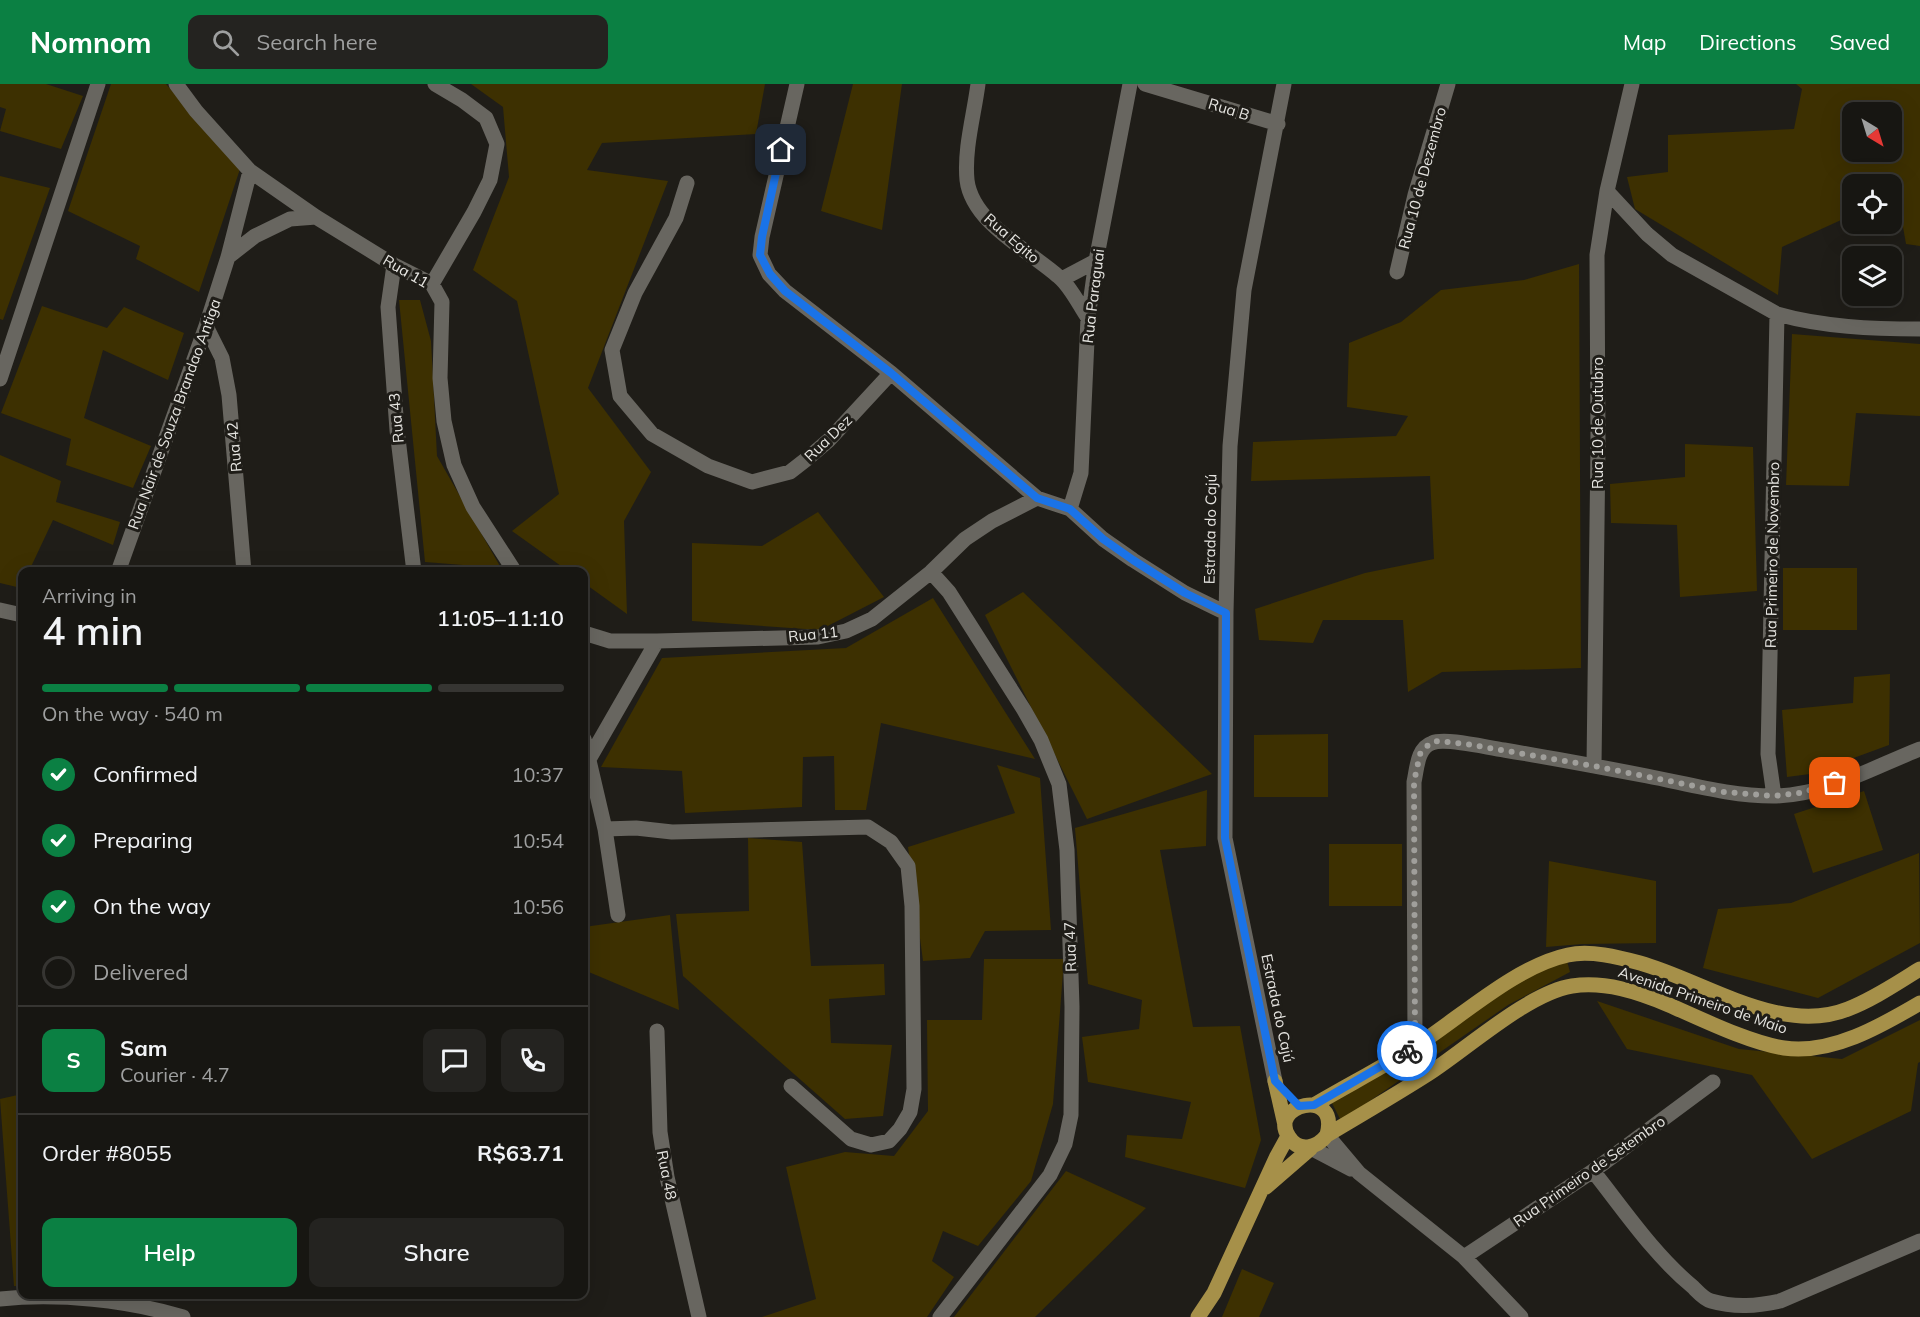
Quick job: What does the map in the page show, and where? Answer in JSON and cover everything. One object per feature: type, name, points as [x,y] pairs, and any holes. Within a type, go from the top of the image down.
[{"type":"main road","name":"Avenida Primeiro de Maio","points":[[1306,1105],[1415,1046],[1510,982],[1538,966],[1569,954],[1611,955],[1655,967],[1721,994],[1782,1015],[1802,1016],[1824,1016],[1847,1010],[1873,998],[1920,969]]},
{"type":"main road","name":"Avenida Primeiro de Maio","points":[[1327,1135],[1429,1073],[1508,1017],[1547,994],[1570,986],[1603,984],[1649,997],[1717,1026],[1784,1048],[1817,1047],[1853,1037],[1887,1022],[1920,1003]]},
{"type":"main road","name":"Estrada do Cajú","points":[[1275,1081],[1306,1105],[1320,1108],[1329,1120],[1327,1135]]},
{"type":"main road","name":"Estrada do Cajú","points":[[1275,1081],[1286,1131]]},
{"type":"main road","points":[[1198,1317],[1214,1293],[1261,1191],[1286,1131],[1289,1114],[1306,1105]]},
{"type":"main road","points":[[1286,1131],[1297,1146],[1311,1148]]},
{"type":"main road","points":[[1261,1191],[1311,1148],[1321,1144],[1327,1135]]},
{"type":"street","points":[[0,379],[98,84]]},
{"type":"street","name":"Rua 11","points":[[176,84],[196,111],[250,171],[316,217],[394,265],[432,284],[442,302],[440,378],[444,421],[454,465],[473,507],[512,567]]},
{"type":"street","points":[[432,284],[490,180],[497,144],[486,118],[435,84]]},
{"type":"street","points":[[797,84],[762,237],[760,255],[770,274],[785,291],[891,373],[1037,498],[1070,509],[1103,539],[1133,560],[1185,593],[1226,613]]},
{"type":"street","name":"Rua Egito","points":[[978,84],[968,154],[967,180],[974,201],[990,223],[1062,279],[1088,318]]},
{"type":"street","name":"Rua Paraguai","points":[[1070,509],[1081,473],[1088,318],[1096,261],[1130,84]]},
{"type":"street","name":"Rua B","points":[[1145,84],[1278,124]]},
{"type":"street","name":"Estrada do Cajú","points":[[1275,1081],[1225,838],[1226,613],[1230,446],[1244,290],[1284,84]]},
{"type":"street","name":"Rua 10 de Dezembro","points":[[1397,272],[1415,195],[1448,84]]},
{"type":"street","name":"Rua 10 de Outubro","points":[[1594,766],[1598,444],[1597,255],[1607,191],[1632,84]]},
{"type":"street","name":"Rua Nair de Souza Brandao Antiga","points":[[120,567],[207,326],[250,171]]},
{"type":"street","name":"Rua Dez","points":[[687,183],[676,218],[635,292],[612,350],[620,396],[652,434],[708,466],[752,482],[790,472],[808,458],[829,440],[891,373]]},
{"type":"street","points":[[1607,191],[1647,234],[1672,255],[1777,314],[1794,319],[1827,323],[1920,329]]},
{"type":"street","points":[[228,257],[255,236],[290,219],[316,217]]},
{"type":"street","points":[[1062,279],[1096,261]]},
{"type":"street","name":"Rua 43","points":[[394,265],[388,307],[397,430],[413,567]]},
{"type":"street","name":"Rua Primeiro de Novembro","points":[[1774,796],[1768,754],[1777,314]]},
{"type":"street","name":"Rua 42","points":[[207,326],[222,358],[229,395],[244,567]]},
{"type":"street","name":"Rua 11","points":[[588,634],[610,641],[657,641],[818,637],[846,631],[872,619],[931,572],[966,539],[992,521],[1037,498]]},
{"type":"street","name":"Rua 47","points":[[931,572],[950,592],[1024,710],[1041,740],[1059,784],[1067,850],[1072,1007],[1071,1115],[1065,1144],[1050,1175],[940,1317]]},
{"type":"street","points":[[0,610],[18,614]]},
{"type":"street","points":[[618,915],[605,829],[588,761],[657,641]]},
{"type":"street","points":[[1415,1046],[1414,782],[1420,754],[1430,743],[1438,741],[1466,744],[1724,792],[1774,796],[1800,793],[1835,783],[1920,748]]},
{"type":"street","points":[[605,829],[636,828],[672,832],[868,827],[891,842],[908,866],[912,906],[914,1089],[910,1112],[900,1129],[889,1141],[871,1145],[851,1139],[791,1086]]},
{"type":"street","name":"Rua 48","points":[[657,1031],[660,1132],[667,1177],[699,1317]]},
{"type":"street","name":"Rua Primeiro de Setembro","points":[[1464,1257],[1593,1171],[1713,1082]]},
{"type":"street","points":[[1327,1135],[1359,1173]]},
{"type":"street","points":[[1311,1148],[1359,1173],[1464,1257],[1521,1317]]},
{"type":"street","points":[[1593,1171],[1651,1244],[1681,1277],[1708,1300],[1735,1306],[1759,1306],[1780,1301],[1920,1241]]},
{"type":"street","points":[[0,1299],[18,1298]]},
{"type":"street","points":[[62,1299],[107,1300],[183,1317]]},
{"type":"shaded area","points":[[0,84],[46,84],[83,96],[61,149],[0,131],[6,109],[0,107]]},
{"type":"shaded area","points":[[111,84],[166,84],[240,169],[199,292],[136,259],[140,246],[68,211]]},
{"type":"shaded area","points":[[471,84],[765,84],[756,134],[602,143],[587,170],[668,181],[588,388],[651,472],[624,521],[627,614],[588,586],[588,567],[562,567],[512,531],[559,494],[517,301],[473,270],[509,177],[503,107]]},
{"type":"shaded area","points":[[853,84],[902,84],[882,230],[821,211]]},
{"type":"shaded area","points":[[1796,84],[1920,84],[1920,246],[1906,244],[1902,221],[1902,174],[1842,174],[1842,220],[1782,247],[1778,295],[1635,209],[1627,177],[1668,172],[1668,135],[1794,129],[1802,89]]},
{"type":"shaded area","points":[[0,176],[50,188],[3,320],[0,319]]},
{"type":"shaded area","points":[[1579,264],[1581,668],[1442,672],[1408,692],[1403,620],[1323,620],[1313,643],[1259,640],[1255,609],[1365,573],[1434,559],[1430,476],[1251,481],[1253,442],[1396,436],[1408,416],[1347,407],[1349,343],[1401,322],[1441,290],[1524,280]]},
{"type":"shaded area","points":[[399,300],[420,300],[431,341],[437,456],[500,567],[425,562]]},
{"type":"shaded area","points":[[42,306],[107,328],[124,307],[184,333],[168,380],[103,350],[84,418],[151,446],[133,488],[66,465],[71,439],[1,413]]},
{"type":"shaded area","points":[[1792,334],[1920,344],[1920,416],[1856,413],[1849,486],[1786,485]]},
{"type":"shaded area","points":[[1685,444],[1753,447],[1757,591],[1680,597],[1677,525],[1611,523],[1610,484],[1685,477]]},
{"type":"shaded area","points":[[0,455],[61,481],[56,502],[120,522],[113,545],[53,520],[31,567],[18,567],[18,587],[0,583]]},
{"type":"shaded area","points":[[818,512],[884,597],[820,630],[692,621],[692,543],[762,546]]},
{"type":"shaded area","points":[[1783,568],[1857,568],[1857,630],[1783,630]]},
{"type":"shaded area","points":[[1023,592],[1212,774],[1087,819],[985,615]]},
{"type":"shaded area","points":[[933,598],[1035,759],[881,723],[866,810],[835,810],[834,756],[803,757],[802,807],[685,813],[682,771],[601,767],[662,658],[846,648]]},
{"type":"shaded area","points":[[1890,674],[1889,745],[1810,774],[1787,777],[1782,710],[1853,703],[1854,677]]},
{"type":"shaded area","points":[[1328,734],[1328,797],[1254,797],[1254,735]]},
{"type":"shaded area","points":[[997,765],[1040,778],[1051,930],[985,931],[970,958],[923,961],[908,847],[1015,813]]},
{"type":"shaded area","points":[[1207,790],[1206,846],[1160,850],[1193,1027],[1240,1026],[1261,1140],[1245,1188],[1125,1157],[1127,1135],[1182,1139],[1191,1102],[1088,1082],[1082,1037],[1139,1029],[1142,1000],[1088,984],[1075,828]]},
{"type":"shaded area","points":[[1864,791],[1883,850],[1813,873],[1794,814]]},
{"type":"shaded area","points":[[748,838],[802,842],[811,966],[884,964],[885,995],[829,999],[831,1043],[892,1045],[883,1116],[845,1119],[683,976],[676,914],[749,911]]},
{"type":"shaded area","points":[[1329,844],[1402,844],[1402,906],[1329,906]]},
{"type":"shaded area","points":[[1919,853],[1920,943],[1818,998],[1703,968],[1718,909],[1791,903]]},
{"type":"shaded area","points":[[1549,861],[1656,881],[1656,943],[1546,947]]},
{"type":"shaded area","points":[[670,915],[679,1010],[588,972],[588,926]]},
{"type":"shaded area","points":[[984,959],[1064,959],[1053,1104],[1031,1181],[978,1246],[943,1231],[932,1261],[954,1277],[927,1317],[762,1317],[816,1299],[786,1167],[845,1152],[894,1156],[928,1111],[927,1020],[982,1020]]},
{"type":"shaded area","points":[[1567,961],[1570,972],[1508,1005],[1341,1121],[1332,1103],[1523,978]]},
{"type":"shaded area","points":[[1597,1001],[1739,1049],[1842,1059],[1920,1020],[1920,1062],[1911,1111],[1812,1159],[1752,1075],[1627,1049]]},
{"type":"shaded area","points":[[18,1095],[18,1286],[14,1286],[0,1099]]},
{"type":"shaded area","points":[[1066,1171],[1146,1208],[1035,1317],[954,1317]]},
{"type":"shaded area","points":[[1242,1269],[1274,1283],[1259,1317],[1222,1317]]},
{"type":"way so far","points":[[1407,1051],[1415,1046],[1414,782],[1420,754],[1430,743],[1438,741],[1466,744],[1724,792],[1774,796],[1800,793],[1835,783]]},
{"type":"route","points":[[781,150],[760,255],[770,274],[785,291],[891,373],[1037,498],[1070,509],[1103,539],[1133,560],[1185,593],[1226,613],[1225,838],[1275,1081],[1299,1106],[1314,1105],[1407,1051]]}]
